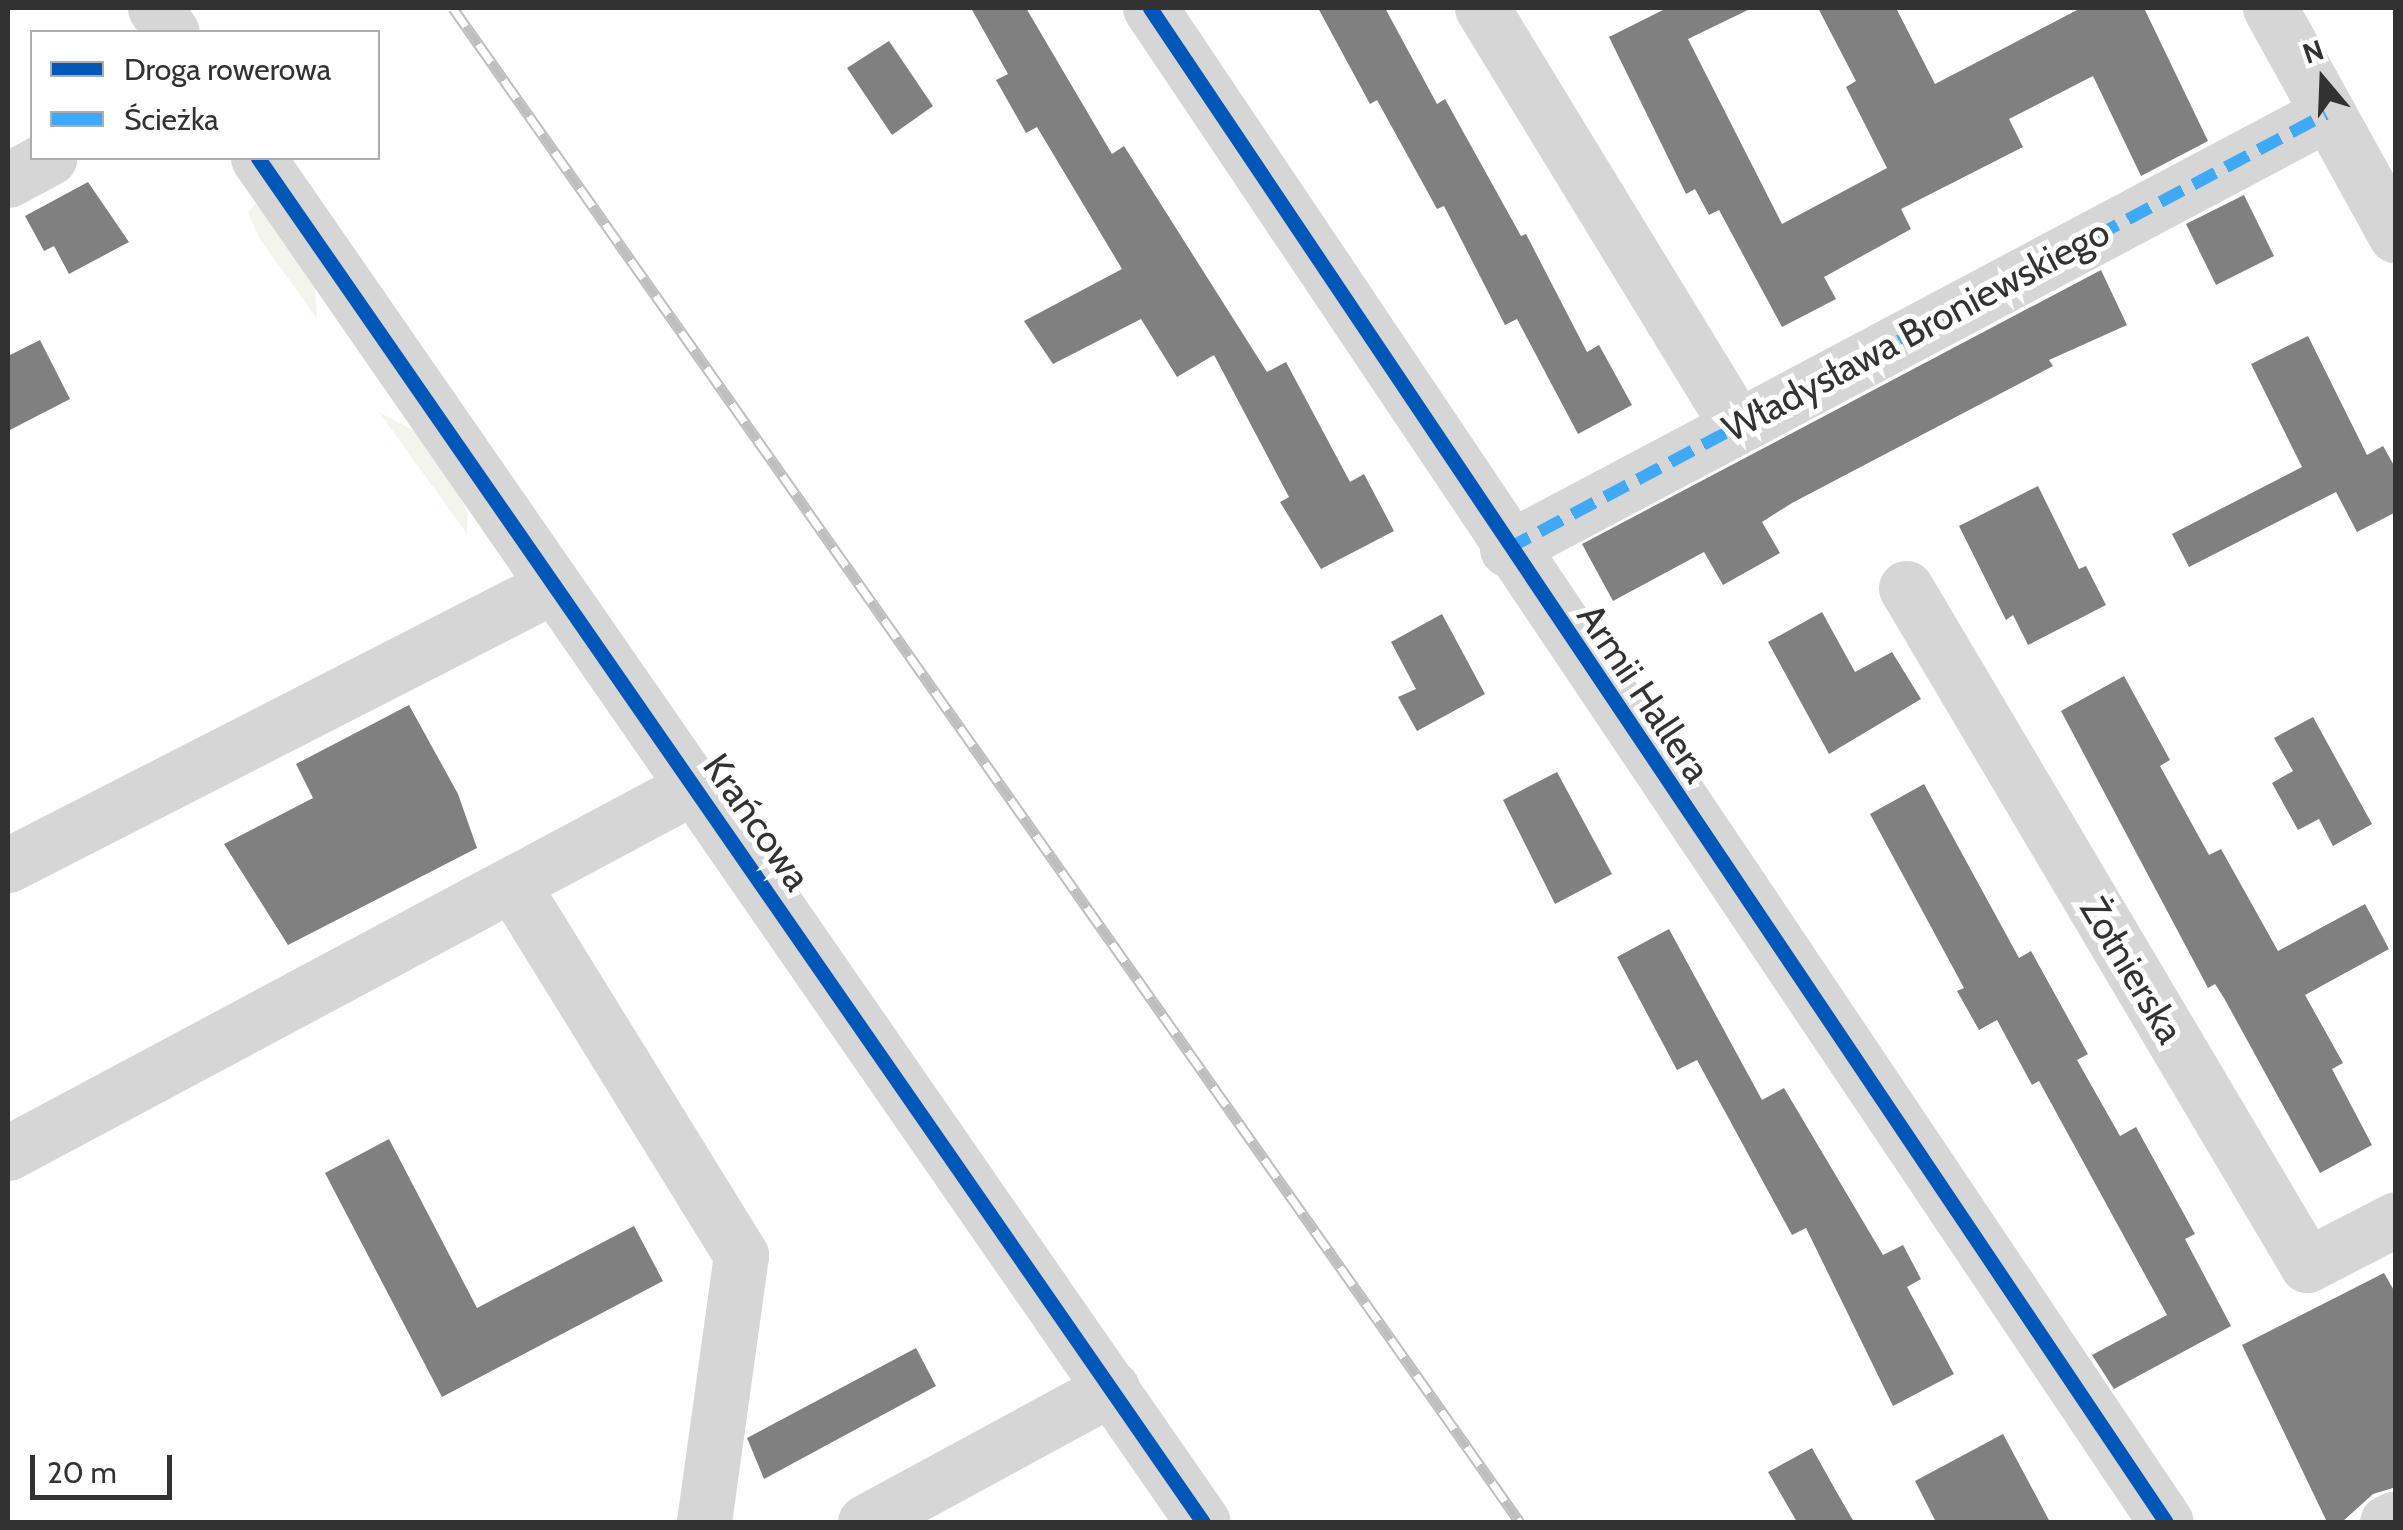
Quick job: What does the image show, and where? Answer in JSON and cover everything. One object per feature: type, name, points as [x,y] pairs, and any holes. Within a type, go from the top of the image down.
[{"type":"street","points":[[155,8],[171,30]]},
{"type":"street","name":"Armii Hallera","points":[[1150,8],[1508,549],[2166,1522]]},
{"type":"street","points":[[1482,8],[1736,424]]},
{"type":"street","points":[[2270,8],[2396,236]]},
{"type":"street","name":"Władysława Broniewskiego","points":[[1508,549],[1736,424],[2326,114]]},
{"type":"street","points":[[8,180],[46,160]]},
{"type":"street","name":"Krańcowa","points":[[259,160],[1203,1522]]},
{"type":"street","points":[[8,865],[553,586]]},
{"type":"street","name":"Żołnierska","points":[[1906,588],[2306,1265],[2396,1219]]},
{"type":"street","points":[[8,1153],[693,787]]},
{"type":"street","points":[[512,884],[741,1255],[704,1522]]},
{"type":"street","points":[[865,1522],[1112,1388]]},
{"type":"street","points":[[2387,1522],[2396,1518]]},
{"type":"shaded area","points":[[258,202],[314,274],[317,318],[259,238],[248,212]]},
{"type":"shaded area","points":[[379,412],[416,432],[456,486],[468,514],[467,534]]},
{"type":"building","points":[[971,8],[1026,8],[1112,154],[1124,146],[1267,372],[1286,362],[1350,482],[1364,474],[1394,531],[1321,569],[1280,502],[1289,497],[1214,355],[1177,377],[1141,319],[1053,364],[1024,321],[1122,269],[1037,127],[1026,133],[996,80],[1008,74]]},
{"type":"building","points":[[1318,8],[1385,8],[1437,104],[1445,99],[1521,236],[1526,234],[1587,352],[1599,345],[1632,405],[1578,434],[1517,319],[1505,325],[1444,206],[1437,209],[1377,100],[1370,104]]},
{"type":"building","points":[[1667,8],[1752,8],[1688,39],[1782,224],[1887,168],[1846,87],[1856,81],[1818,8],[1896,8],[1935,84],[2081,8],[2144,8],[2208,141],[2141,176],[2093,76],[2009,119],[2023,147],[1901,209],[1911,229],[1824,277],[1836,299],[1782,327],[1719,210],[1709,215],[1695,189],[1686,194],[1609,37]]},
{"type":"building","points":[[889,41],[933,106],[892,135],[847,68]]},
{"type":"building","points":[[88,182],[129,242],[69,274],[54,246],[44,251],[25,216]]},
{"type":"building","points":[[2244,195],[2274,256],[2216,285],[2186,224]]},
{"type":"building","points":[[2101,270],[2127,325],[2049,360],[2053,366],[1762,522],[1780,553],[1723,585],[1704,552],[1613,601],[1582,544]]},
{"type":"building","points":[[2308,336],[2367,455],[2383,446],[2396,469],[2396,512],[2357,532],[2336,492],[2189,567],[2172,534],[2302,467],[2251,364]]},
{"type":"building","points":[[40,340],[70,399],[8,431],[8,356]]},
{"type":"building","points":[[2038,486],[2079,569],[2086,566],[2106,605],[2028,645],[2013,615],[2006,620],[1959,526]]},
{"type":"building","points":[[1822,612],[1855,672],[1892,652],[1921,699],[1829,754],[1768,642]]},
{"type":"building","points":[[1442,614],[1485,694],[1417,731],[1398,697],[1416,689],[1391,642]]},
{"type":"building","points":[[2124,676],[2170,760],[2160,766],[2209,855],[2221,849],[2278,951],[2365,904],[2389,949],[2305,995],[2343,1063],[2332,1069],[2372,1145],[2320,1173],[2224,998],[2215,984],[2208,988],[2061,711]]},
{"type":"building","points":[[409,705],[458,794],[477,848],[288,945],[224,844],[313,798],[296,764]]},
{"type":"building","points":[[2313,717],[2372,824],[2333,846],[2319,819],[2298,830],[2272,783],[2293,771],[2274,738]]},
{"type":"building","points":[[1557,772],[1612,874],[1555,904],[1503,800]]},
{"type":"building","points":[[1924,784],[2019,958],[2031,951],[2088,1054],[2077,1060],[2120,1136],[2136,1127],[2195,1234],[2185,1239],[2231,1326],[2114,1389],[2092,1355],[2167,1315],[2039,1081],[2032,1085],[1997,1020],[1979,1030],[1957,991],[1964,988],[1870,814]]},
{"type":"building","points":[[1669,929],[1762,1100],[1784,1088],[1883,1255],[1903,1245],[1921,1279],[1907,1287],[1954,1374],[1893,1406],[1806,1228],[1792,1235],[1697,1060],[1677,1070],[1617,957]]},
{"type":"building","points":[[389,1139],[477,1308],[634,1226],[663,1281],[442,1397],[325,1173]]},
{"type":"building","points":[[2384,1273],[2396,1294],[2396,1487],[2373,1494],[2342,1522],[2327,1522],[2242,1345]]},
{"type":"building","points":[[916,1348],[936,1386],[764,1479],[747,1438]]},
{"type":"building","points":[[2003,1434],[2050,1522],[1936,1522],[1915,1481]]},
{"type":"building","points":[[1812,1448],[1854,1522],[1797,1522],[1768,1472]]},
{"type":"railway","points":[[453,8],[1520,1522]]},
{"type":"marked path","points":[[1507,549],[2326,114]]},
{"type":"cycle path","points":[[1150,8],[2166,1522]]},
{"type":"cycle path","points":[[259,160],[1203,1522]]}]
